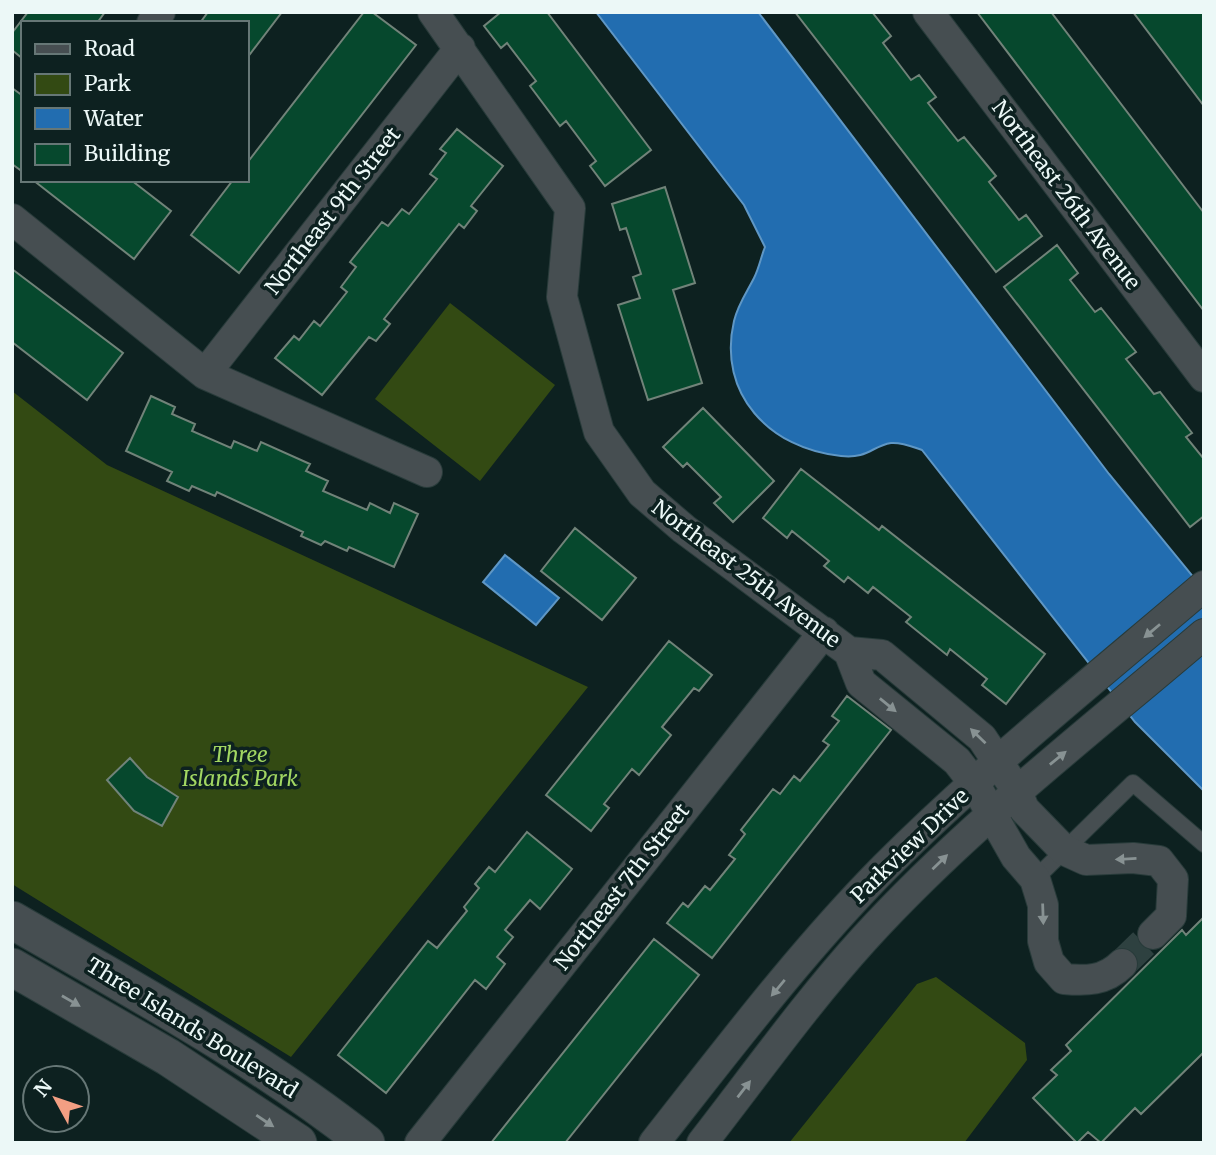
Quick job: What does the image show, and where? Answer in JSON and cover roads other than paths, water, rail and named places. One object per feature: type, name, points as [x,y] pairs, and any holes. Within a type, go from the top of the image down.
[{"type":"street","name":"Northeast 25th Avenue","points":[[433,12],[570,208],[562,297],[599,432],[642,493],[684,529],[849,652],[861,684],[957,761],[992,811],[1016,857],[1035,879]]},
{"type":"street","name":"Northeast 26th Avenue","points":[[928,12],[1200,365]]},
{"type":"street","name":"Northeast 9th Street","points":[[205,374],[460,48]]},
{"type":"street","points":[[12,219],[205,374],[427,472]]},
{"type":"street","name":"Parkview Drive","points":[[654,1143],[775,991],[886,866],[974,783],[1204,586]]},
{"type":"street","name":"Northeast 7th Street","points":[[420,1143],[824,632]]},
{"type":"street","name":"Parkview Drive","points":[[702,1143],[848,958],[911,890],[992,811],[1086,736],[1204,634]]},
{"type":"street","name":"Northeast 25th Avenue","points":[[849,652],[882,655],[982,738],[1017,791],[1024,809],[1035,824],[1064,850]]},
{"type":"street","points":[[1064,850],[1086,860],[1133,858],[1158,861],[1173,879],[1171,916],[1153,934]]},
{"type":"street","points":[[886,866],[911,890]]},
{"type":"street","points":[[1035,879],[1043,905],[1043,941],[1049,962],[1064,979],[1090,981],[1115,971],[1122,964]]},
{"type":"street","name":"Three Islands Boulevard","points":[[18,954],[298,1143]]},
{"type":"street","name":"Three Islands Boulevard","points":[[18,954],[189,1022],[323,1109],[366,1143]]},
{"type":"lane","points":[[1035,879],[1133,783],[1204,844]]},
{"type":"water","points":[[596,12],[758,12],[1109,474],[1204,590],[1204,791],[1135,722],[922,450],[891,443],[858,456],[815,451],[792,442],[771,429],[754,413],[742,394],[734,372],[731,347],[736,315],[756,274],[765,247],[744,205]]},
{"type":"water","points":[[505,555],[559,598],[536,625],[483,582]]},
{"type":"tunnel","points":[[1122,964],[1153,934]]},
{"type":"park label","name":"Three Islands Park","points":[[240,767]]}]
